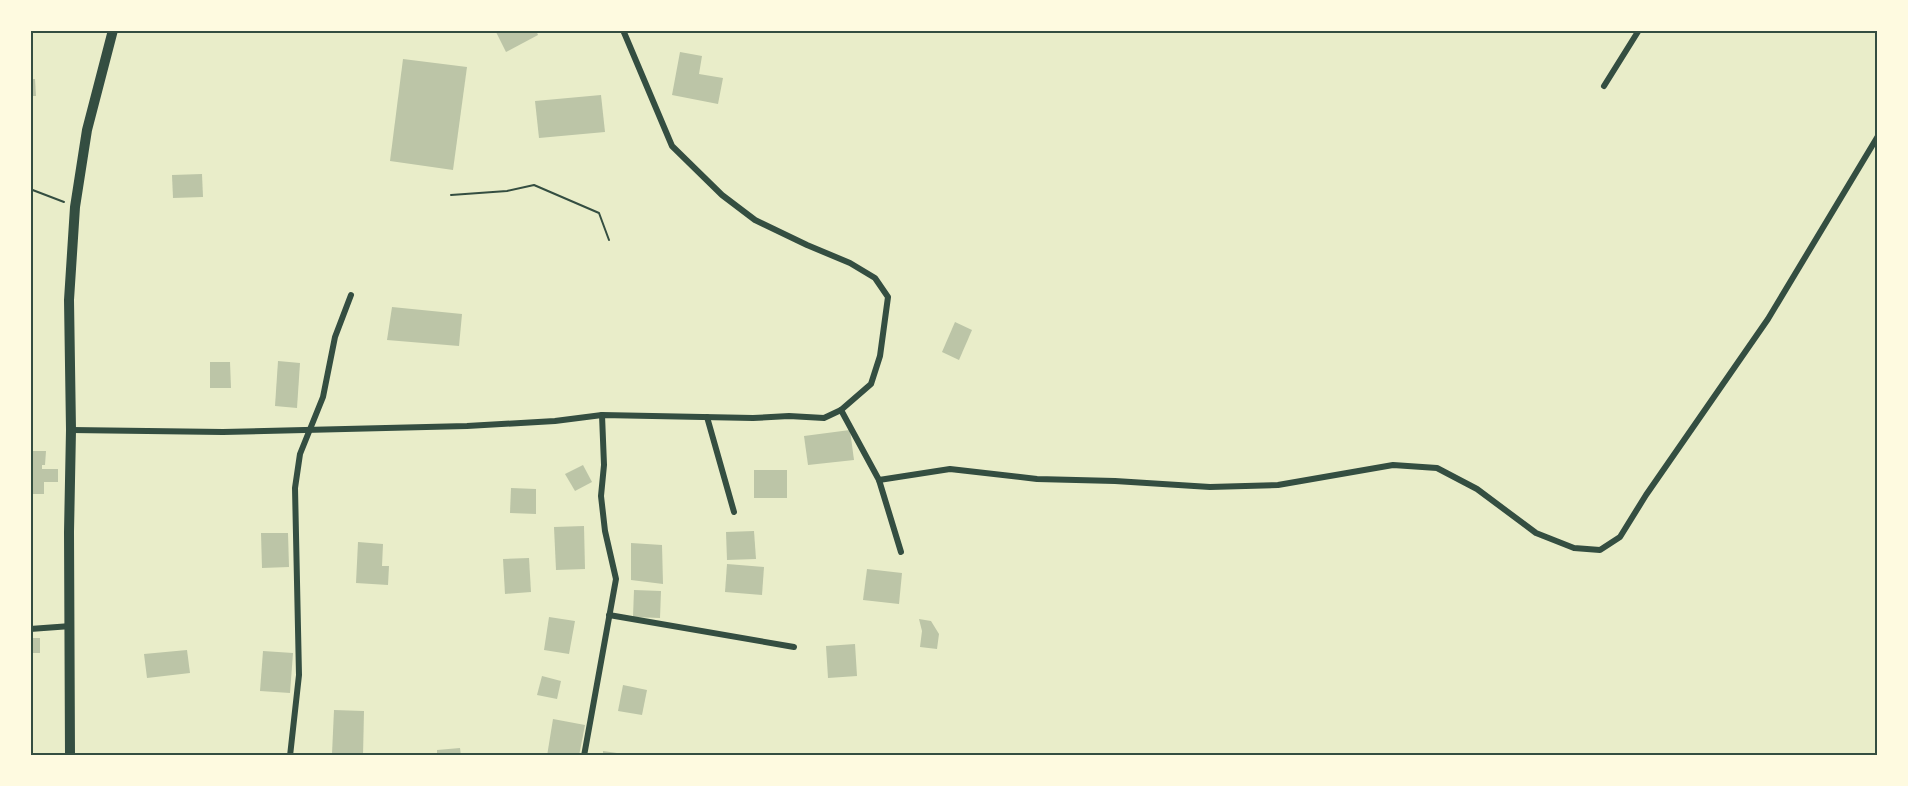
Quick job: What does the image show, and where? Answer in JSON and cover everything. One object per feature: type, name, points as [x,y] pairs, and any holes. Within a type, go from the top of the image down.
[{"type":"highway","points":[[70,756],[69,300],[75,207],[87,130],[113,30]]},
{"type":"street","points":[[71,430],[223,432],[467,426],[555,421],[602,415],[824,417],[841,410],[871,384],[880,356],[888,297],[875,278],[850,263],[755,220],[722,195],[672,146],[623,30]]},
{"type":"street","points":[[1604,86],[1639,30]]},
{"type":"street","points":[[879,480],[950,469],[1037,478],[1210,487],[1278,485],[1394,465],[1437,468],[1477,489],[1536,533],[1574,548],[1600,549],[1620,537],[1646,495],[1768,319],[1878,136]]},
{"type":"street","points":[[290,756],[299,675],[295,488],[300,454],[323,397],[335,337],[351,295]]},
{"type":"street","points":[[841,410],[879,480],[901,552]]},
{"type":"street","points":[[585,756],[616,579],[605,531],[601,496],[604,465],[602,415]]},
{"type":"street","points":[[707,417],[734,512]]},
{"type":"street","points":[[609,615],[794,647]]},
{"type":"street","points":[[30,629],[71,626]]},
{"type":"path","points":[[451,195],[507,191],[534,185],[598,213],[609,240]]},
{"type":"path","points":[[30,189],[75,207]]},
{"type":"building","points":[[495,30],[536,30],[538,35],[506,52]]},
{"type":"building","points":[[680,52],[702,56],[699,74],[723,78],[718,104],[672,95]]},
{"type":"building","points":[[403,59],[467,67],[453,170],[390,161]]},
{"type":"building","points":[[30,79],[35,79],[36,96],[30,96]]},
{"type":"building","points":[[601,95],[605,132],[539,138],[535,101]]},
{"type":"building","points":[[202,174],[203,197],[173,198],[172,175]]},
{"type":"building","points":[[392,307],[462,314],[459,346],[387,340]]},
{"type":"building","points":[[955,322],[972,330],[959,360],[942,352]]},
{"type":"building","points":[[278,361],[300,363],[297,408],[275,406]]},
{"type":"building","points":[[210,362],[230,362],[231,388],[210,388]]},
{"type":"building","points":[[850,430],[854,460],[808,465],[804,436]]},
{"type":"building","points":[[30,451],[46,451],[45,465],[42,465],[42,469],[58,469],[58,482],[44,482],[44,494],[30,494]]},
{"type":"building","points":[[583,465],[592,482],[575,491],[565,474]]},
{"type":"building","points":[[754,470],[787,470],[787,498],[754,498]]},
{"type":"building","points":[[511,488],[536,489],[536,514],[510,513]]},
{"type":"building","points":[[584,526],[585,569],[556,570],[554,527]]},
{"type":"building","points":[[754,531],[756,559],[727,560],[726,532]]},
{"type":"building","points":[[261,533],[288,533],[289,567],[262,568]]},
{"type":"building","points":[[358,542],[383,544],[382,566],[389,566],[388,585],[356,583]]},
{"type":"building","points":[[631,543],[662,545],[663,584],[631,580]]},
{"type":"building","points":[[529,558],[531,592],[505,594],[503,559]]},
{"type":"building","points":[[727,564],[764,567],[762,595],[725,592]]},
{"type":"building","points":[[867,569],[902,573],[899,604],[863,600]]},
{"type":"building","points":[[634,590],[661,591],[660,618],[633,617]]},
{"type":"building","points":[[549,617],[575,621],[569,654],[544,650]]},
{"type":"building","points":[[919,619],[931,621],[939,634],[937,649],[920,647],[922,631]]},
{"type":"building","points":[[30,638],[40,638],[40,653],[30,653]]},
{"type":"building","points":[[855,644],[857,676],[828,678],[826,646]]},
{"type":"building","points":[[187,650],[190,673],[147,678],[144,654]]},
{"type":"building","points":[[263,651],[293,653],[290,693],[260,691]]},
{"type":"building","points":[[542,676],[561,681],[557,699],[537,695]]},
{"type":"building","points":[[623,685],[647,690],[642,715],[618,711]]},
{"type":"building","points":[[334,710],[364,711],[363,756],[332,754]]},
{"type":"building","points":[[553,719],[585,725],[579,756],[547,756]]},
{"type":"building","points":[[460,748],[461,756],[437,756],[437,750]]},
{"type":"building","points":[[603,751],[631,755],[631,756],[603,756]]}]
